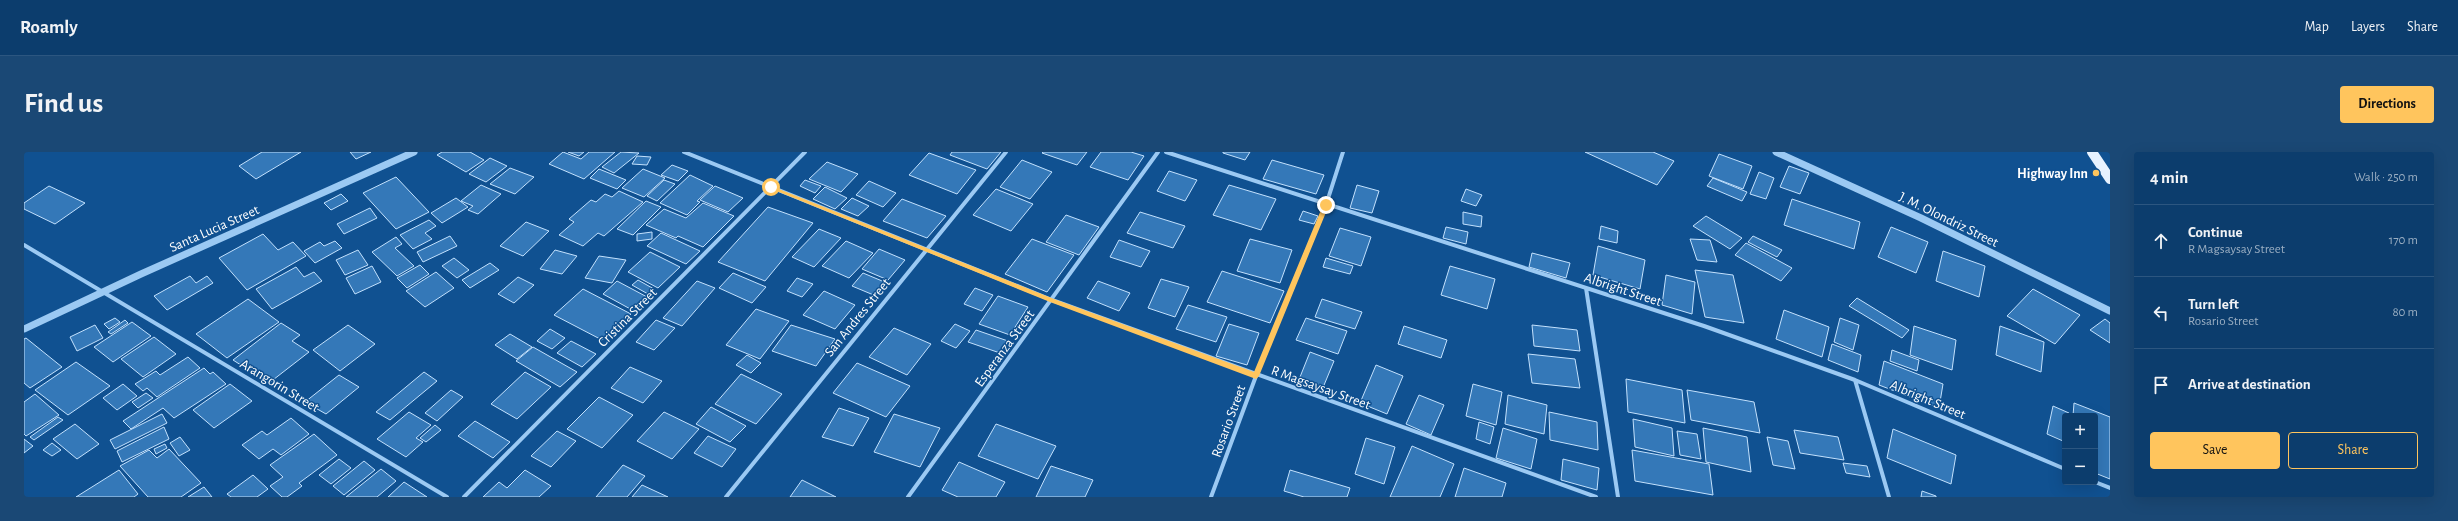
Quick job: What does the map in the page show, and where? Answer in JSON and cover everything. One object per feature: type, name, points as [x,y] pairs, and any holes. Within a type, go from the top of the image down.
[{"type":"main road","points":[[2092,152],[2110,180]]},
{"type":"street","name":"Santa Lucia Street","points":[[24,329],[101,292],[414,152]]},
{"type":"street","name":"R Magsaysay Street","points":[[684,152],[925,251],[1052,300],[1256,376],[1596,497]]},
{"type":"street","name":"Cristina Street","points":[[464,497],[805,152]]},
{"type":"street","name":"San Andres Street","points":[[726,497],[1006,152]]},
{"type":"street","name":"Esperanza Street","points":[[908,497],[1158,152]]},
{"type":"street","name":"Albright Street","points":[[1166,152],[1704,326],[1854,380],[2062,468]]},
{"type":"street","name":"Rosario Street","points":[[1211,497],[1256,376],[1326,205],[1343,152]]},
{"type":"street","name":"J. M. Olondriz Street","points":[[1776,152],[1921,218],[2110,311]]},
{"type":"street","name":"Arangorin Street","points":[[24,245],[447,497]]},
{"type":"street","points":[[1586,288],[1618,497]]},
{"type":"street","points":[[1854,380],[1889,497]]},
{"type":"street","points":[[2098,483],[2110,488]]},
{"type":"building","points":[[262,152],[301,152],[256,179],[239,166]]},
{"type":"building","points":[[350,152],[371,152],[356,159]]},
{"type":"building","points":[[442,152],[470,152],[484,160],[466,172],[437,155]]},
{"type":"building","points":[[563,152],[581,159],[589,152],[615,152],[584,179],[549,164]]},
{"type":"building","points":[[568,152],[584,152],[579,156]]},
{"type":"building","points":[[621,152],[639,153],[614,173],[602,167]]},
{"type":"building","points":[[952,152],[1001,152],[987,169],[950,155]]},
{"type":"building","points":[[1043,152],[1087,152],[1077,165],[1042,153]]},
{"type":"building","points":[[1101,152],[1131,152],[1144,156],[1128,180],[1090,167]]},
{"type":"building","points":[[1223,152],[1250,152],[1245,160],[1223,153]]},
{"type":"building","points":[[1585,152],[1653,152],[1674,161],[1657,185]]},
{"type":"building","points":[[929,153],[976,170],[957,194],[909,175]]},
{"type":"building","points":[[1719,154],[1752,166],[1743,189],[1709,176]]},
{"type":"building","points":[[637,156],[651,157],[647,165],[632,164]]},
{"type":"building","points":[[490,158],[507,166],[486,182],[469,174]]},
{"type":"building","points":[[1022,160],[1052,172],[1030,199],[1000,187]]},
{"type":"building","points":[[1272,160],[1324,175],[1316,194],[1263,179]]},
{"type":"building","points":[[827,162],[858,174],[841,192],[809,179]]},
{"type":"building","points":[[672,165],[688,171],[678,181],[661,175]]},
{"type":"building","points":[[1789,166],[1809,173],[1800,194],[1780,187]]},
{"type":"building","points":[[510,168],[534,177],[515,194],[490,184]]},
{"type":"building","points":[[599,169],[626,180],[617,189],[590,178]]},
{"type":"building","points":[[643,169],[665,178],[644,197],[622,188]]},
{"type":"building","points":[[1169,171],[1197,180],[1185,201],[1157,191]]},
{"type":"building","points":[[1759,172],[1774,178],[1766,199],[1750,194]]},
{"type":"building","points":[[690,175],[713,186],[697,201],[700,202],[687,215],[660,203]]},
{"type":"building","points":[[396,177],[429,212],[396,229],[363,193]]},
{"type":"building","points":[[1713,178],[1747,192],[1742,201],[1707,186]]},
{"type":"building","points":[[664,180],[675,184],[657,201],[647,196]]},
{"type":"building","points":[[805,180],[821,186],[815,193],[800,186]]},
{"type":"building","points":[[869,181],[896,193],[883,207],[856,195]]},
{"type":"building","points":[[481,185],[501,194],[478,214],[468,210],[473,206],[461,201]]},
{"type":"building","points":[[1229,185],[1276,199],[1261,230],[1213,215]]},
{"type":"building","points":[[1357,185],[1379,191],[1372,213],[1350,208]]},
{"type":"building","points":[[49,186],[85,203],[55,224],[24,209],[24,203]]},
{"type":"building","points":[[715,186],[743,198],[728,212],[700,200]]},
{"type":"building","points":[[825,187],[847,198],[835,209],[813,199]]},
{"type":"building","points":[[996,189],[1033,204],[1011,231],[973,215]]},
{"type":"building","points":[[1466,189],[1482,195],[1476,206],[1461,201]]},
{"type":"building","points":[[619,191],[643,202],[604,236],[598,233],[583,246],[559,235],[574,222],[569,219],[591,200],[596,202],[605,194],[612,197]]},
{"type":"building","points":[[341,194],[348,201],[331,210],[324,203]]},
{"type":"building","points":[[456,198],[468,207],[442,223],[431,213]]},
{"type":"building","points":[[852,198],[869,206],[858,216],[841,209]]},
{"type":"building","points":[[902,199],[946,216],[927,238],[883,221]]},
{"type":"building","points":[[1792,199],[1860,222],[1854,249],[1784,225]]},
{"type":"building","points":[[646,201],[661,207],[633,235],[617,229]]},
{"type":"building","points":[[703,203],[734,216],[703,247],[678,236],[676,238],[646,225],[664,209],[686,218]]},
{"type":"building","points":[[768,207],[813,223],[765,281],[718,262]]},
{"type":"building","points":[[370,208],[377,218],[344,234],[337,224]]},
{"type":"building","points":[[1303,211],[1318,216],[1314,224],[1299,220]]},
{"type":"building","points":[[1140,212],[1185,226],[1173,248],[1127,233]]},
{"type":"building","points":[[1463,212],[1482,216],[1481,227],[1463,224]]},
{"type":"building","points":[[1066,215],[1099,227],[1079,255],[1046,242]]},
{"type":"building","points":[[1706,216],[1742,238],[1730,249],[1693,226]]},
{"type":"building","points":[[429,220],[436,226],[425,233],[432,239],[413,249],[400,235]]},
{"type":"building","points":[[526,222],[549,231],[523,256],[500,246]]},
{"type":"building","points":[[1601,226],[1618,231],[1617,243],[1599,239]]},
{"type":"building","points":[[1446,227],[1468,232],[1466,244],[1443,238]]},
{"type":"building","points":[[1891,227],[1928,242],[1916,273],[1878,257]]},
{"type":"building","points":[[1340,228],[1371,237],[1361,266],[1329,256]]},
{"type":"building","points":[[819,229],[841,238],[814,267],[792,257]]},
{"type":"building","points":[[652,232],[652,239],[637,241],[637,234]]},
{"type":"building","points":[[661,233],[700,251],[686,264],[647,246]]},
{"type":"building","points":[[263,234],[278,250],[293,242],[306,256],[247,290],[219,258]]},
{"type":"building","points":[[450,236],[457,246],[423,262],[417,252]]},
{"type":"building","points":[[1753,236],[1782,250],[1777,257],[1748,242]]},
{"type":"building","points":[[396,237],[402,244],[395,248],[414,266],[397,276],[372,252]]},
{"type":"building","points":[[1032,239],[1074,255],[1047,292],[1005,274]]},
{"type":"building","points":[[1250,239],[1292,250],[1280,283],[1237,271]]},
{"type":"building","points":[[1690,239],[1710,240],[1717,262],[1697,260]]},
{"type":"building","points":[[1119,240],[1150,251],[1141,267],[1110,257]]},
{"type":"building","points":[[335,241],[342,248],[315,263],[304,251],[320,242],[324,246]]},
{"type":"building","points":[[846,241],[873,253],[849,278],[822,266]]},
{"type":"building","points":[[1746,243],[1792,268],[1781,281],[1735,255]]},
{"type":"building","points":[[1598,246],[1645,260],[1640,289],[1593,275]]},
{"type":"building","points":[[879,249],[905,260],[888,280],[862,269]]},
{"type":"building","points":[[358,250],[368,265],[345,275],[336,260]]},
{"type":"building","points":[[555,250],[577,256],[562,274],[540,269]]},
{"type":"building","points":[[1943,251],[1985,266],[1979,297],[1936,281]]},
{"type":"building","points":[[650,252],[680,267],[658,288],[628,272]]},
{"type":"building","points":[[1532,253],[1570,263],[1566,278],[1529,267]]},
{"type":"building","points":[[599,256],[626,260],[612,283],[585,278]]},
{"type":"building","points":[[454,258],[469,270],[457,278],[442,266]]},
{"type":"building","points":[[1326,258],[1353,266],[1350,274],[1323,267]]},
{"type":"building","points":[[490,263],[499,270],[470,288],[462,280]]},
{"type":"building","points":[[420,265],[429,274],[407,288],[397,278]]},
{"type":"building","points":[[372,266],[381,282],[355,294],[346,278]]},
{"type":"building","points":[[1450,266],[1495,279],[1487,309],[1441,295]]},
{"type":"building","points":[[296,267],[304,277],[314,272],[322,281],[272,309],[256,289]]},
{"type":"building","points":[[1695,270],[1733,275],[1744,323],[1705,317]]},
{"type":"building","points":[[1222,271],[1284,291],[1270,323],[1207,302]]},
{"type":"building","points":[[436,272],[454,288],[425,307],[406,291]]},
{"type":"building","points":[[733,273],[766,287],[752,303],[719,288]]},
{"type":"building","points":[[863,273],[887,283],[876,296],[852,286]]},
{"type":"building","points":[[1666,275],[1695,282],[1692,314],[1662,305]]},
{"type":"building","points":[[190,276],[196,283],[207,276],[213,283],[167,310],[154,296]]},
{"type":"building","points":[[518,277],[534,285],[514,303],[498,294]]},
{"type":"building","points":[[797,278],[813,284],[802,297],[787,291]]},
{"type":"building","points":[[1161,279],[1189,287],[1175,317],[1148,308]]},
{"type":"building","points":[[638,280],[654,289],[648,294],[632,285]]},
{"type":"building","points":[[617,281],[649,298],[634,311],[603,294]]},
{"type":"building","points":[[697,281],[715,288],[682,326],[663,318]]},
{"type":"building","points":[[1098,281],[1130,293],[1119,311],[1087,298]]},
{"type":"building","points":[[975,288],[993,295],[982,311],[964,304]]},
{"type":"building","points":[[583,289],[631,314],[602,340],[554,315]]},
{"type":"building","points":[[2033,289],[2080,315],[2055,344],[2007,316]]},
{"type":"building","points":[[824,291],[855,305],[835,329],[803,315]]},
{"type":"building","points":[[998,296],[1028,307],[1010,335],[979,324]]},
{"type":"building","points":[[1857,298],[1909,330],[1902,338],[1849,306]]},
{"type":"building","points":[[248,299],[279,322],[227,358],[196,334]]},
{"type":"building","points":[[1322,299],[1362,312],[1355,329],[1315,317]]},
{"type":"building","points":[[1188,305],[1227,317],[1216,342],[1176,329]]},
{"type":"building","points":[[756,309],[789,321],[760,359],[726,345]]},
{"type":"building","points":[[1784,310],[1829,327],[1822,357],[1776,339]]},
{"type":"building","points":[[115,318],[120,322],[109,329],[104,324]]},
{"type":"building","points":[[1306,318],[1347,331],[1338,354],[1296,340]]},
{"type":"building","points":[[1840,318],[1859,325],[1853,350],[1834,342]]},
{"type":"building","points":[[2105,319],[2110,323],[2110,343],[2090,330]]},
{"type":"building","points":[[125,320],[128,323],[111,334],[108,332]]},
{"type":"building","points":[[656,320],[675,328],[654,350],[636,342]]},
{"type":"building","points":[[132,322],[151,336],[113,362],[94,347]]},
{"type":"building","points":[[281,323],[300,335],[292,341],[309,352],[269,383],[233,360]]},
{"type":"building","points":[[955,324],[970,331],[956,348],[941,341]]},
{"type":"building","points":[[1229,324],[1259,333],[1247,365],[1216,356]]},
{"type":"building","points":[[95,325],[103,338],[77,351],[70,337]]},
{"type":"building","points":[[348,325],[375,344],[340,371],[313,350]]},
{"type":"building","points":[[791,325],[835,339],[816,366],[772,351]]},
{"type":"building","points":[[1532,325],[1577,330],[1580,351],[1534,346]]},
{"type":"building","points":[[1404,326],[1447,340],[1441,358],[1398,344]]},
{"type":"building","points":[[1914,326],[1956,340],[1952,370],[1910,355]]},
{"type":"building","points":[[2000,326],[2044,342],[2041,372],[1996,355]]},
{"type":"building","points":[[894,328],[931,344],[907,375],[869,357]]},
{"type":"building","points":[[550,329],[565,338],[552,349],[537,341]]},
{"type":"building","points":[[976,330],[1008,341],[1000,353],[968,342]]},
{"type":"building","points":[[510,334],[532,347],[517,359],[495,345]]},
{"type":"building","points":[[154,337],[176,354],[143,377],[121,359]]},
{"type":"building","points":[[26,338],[62,367],[30,388],[24,383],[24,339]]},
{"type":"building","points":[[571,341],[596,354],[582,367],[557,353]]},
{"type":"building","points":[[1832,344],[1861,355],[1858,372],[1828,360]]},
{"type":"building","points":[[533,347],[577,372],[560,387],[516,361]]},
{"type":"building","points":[[1892,350],[1919,360],[1917,371],[1890,361]]},
{"type":"building","points":[[1310,352],[1334,361],[1322,390],[1298,382]]},
{"type":"building","points":[[1528,354],[1575,359],[1580,388],[1532,383]]},
{"type":"building","points":[[747,355],[761,363],[751,373],[736,365]]},
{"type":"building","points":[[188,357],[200,368],[157,397],[147,388],[143,391],[135,384],[156,371],[160,375]]},
{"type":"building","points":[[1884,361],[1943,384],[1939,408],[1879,385]]},
{"type":"building","points":[[76,362],[110,386],[68,415],[35,390]]},
{"type":"building","points":[[857,363],[910,386],[886,417],[833,393]]},
{"type":"building","points":[[1376,365],[1403,376],[1387,414],[1360,403]]},
{"type":"building","points":[[630,367],[662,381],[643,403],[611,388]]},
{"type":"building","points":[[204,368],[210,374],[213,372],[226,384],[174,418],[163,408],[131,429],[123,421]]},
{"type":"building","points":[[424,372],[437,381],[390,420],[376,412]]},
{"type":"building","points":[[525,372],[551,387],[517,419],[491,404]]},
{"type":"building","points":[[741,374],[782,394],[756,424],[715,404]]},
{"type":"building","points":[[339,375],[359,387],[326,414],[305,402]]},
{"type":"building","points":[[1626,379],[1682,390],[1685,423],[1628,412]]},
{"type":"building","points":[[123,384],[137,396],[117,410],[103,398]]},
{"type":"building","points":[[230,384],[252,401],[214,428],[193,410]]},
{"type":"building","points":[[1473,384],[1502,392],[1496,425],[1466,416]]},
{"type":"building","points":[[451,390],[463,397],[437,421],[425,413]]},
{"type":"building","points":[[1687,390],[1754,402],[1760,433],[1691,420]]},
{"type":"building","points":[[146,393],[153,398],[138,408],[132,402]]},
{"type":"building","points":[[35,394],[59,415],[26,436],[24,434],[24,402]]},
{"type":"building","points":[[1419,395],[1444,405],[1431,435],[1406,424]]},
{"type":"building","points":[[1508,395],[1547,405],[1544,434],[1505,424]]},
{"type":"building","points":[[599,397],[633,415],[602,448],[567,429]]},
{"type":"building","points":[[2074,403],[2110,417],[2110,479],[2098,474],[2098,413],[2073,413]]},
{"type":"building","points":[[2053,406],[2069,413],[2062,413],[2062,441],[2047,434]]},
{"type":"building","points":[[711,407],[746,426],[730,442],[696,424]]},
{"type":"building","points":[[839,408],[869,418],[853,446],[822,437]]},
{"type":"building","points":[[409,412],[431,425],[416,438],[423,442],[406,457],[377,439]]},
{"type":"building","points":[[664,412],[699,429],[672,459],[637,441]]},
{"type":"building","points":[[1549,412],[1597,422],[1598,450],[1550,440]]},
{"type":"building","points":[[162,414],[167,423],[115,449],[110,440]]},
{"type":"building","points":[[894,414],[940,428],[920,467],[874,452]]},
{"type":"building","points":[[58,417],[63,420],[34,440],[30,437]]},
{"type":"building","points":[[291,418],[309,434],[281,455],[273,449],[259,459],[242,445],[262,431],[267,435]]},
{"type":"building","points":[[1633,419],[1672,428],[1674,456],[1635,447]]},
{"type":"building","points":[[475,421],[510,442],[493,458],[458,436]]},
{"type":"building","points":[[1479,422],[1494,427],[1490,444],[1476,439]]},
{"type":"building","points":[[75,424],[99,444],[77,459],[53,439]]},
{"type":"building","points":[[996,424],[1056,446],[1038,479],[978,456]]},
{"type":"building","points":[[435,425],[441,430],[426,442],[420,438]]},
{"type":"building","points":[[164,427],[169,439],[122,462],[117,451]]},
{"type":"building","points":[[1503,428],[1537,439],[1531,469],[1496,458]]},
{"type":"building","points":[[1703,428],[1747,437],[1751,472],[1706,462]]},
{"type":"building","points":[[1893,429],[1956,455],[1951,484],[1887,458]]},
{"type":"building","points":[[1794,430],[1838,437],[1844,460],[1800,453]]},
{"type":"building","points":[[557,431],[576,441],[551,467],[531,456]]},
{"type":"building","points":[[1677,431],[1697,434],[1701,459],[1680,455]]},
{"type":"building","points":[[314,434],[337,455],[299,483],[302,486],[287,497],[282,497],[270,486],[283,477],[270,465]]},
{"type":"building","points":[[708,436],[736,449],[722,467],[694,453]]},
{"type":"building","points":[[180,437],[190,450],[179,456],[170,443]]},
{"type":"building","points":[[1767,437],[1788,441],[1795,469],[1773,465]]},
{"type":"building","points":[[1366,438],[1395,447],[1384,484],[1355,474]]},
{"type":"building","points":[[24,439],[33,446],[24,453]]},
{"type":"building","points":[[52,443],[61,450],[52,456],[43,450]]},
{"type":"building","points":[[165,444],[167,448],[156,454],[154,449]]},
{"type":"building","points":[[1412,446],[1454,464],[1440,497],[1390,497]]},
{"type":"building","points":[[169,449],[201,483],[181,497],[148,497],[120,466],[149,450],[157,458]]},
{"type":"building","points":[[1632,450],[1709,464],[1713,495],[1635,481]]},
{"type":"building","points":[[339,459],[351,468],[331,484],[319,475]]},
{"type":"building","points":[[1563,459],[1599,468],[1597,490],[1561,480]]},
{"type":"building","points":[[364,461],[375,470],[344,495],[333,486]]},
{"type":"building","points":[[959,462],[1005,482],[996,497],[958,497],[942,490]]},
{"type":"building","points":[[1843,463],[1867,466],[1870,477],[1846,473]]},
{"type":"building","points":[[623,465],[645,476],[627,497],[596,497]]},
{"type":"building","points":[[1051,466],[1093,480],[1085,497],[1036,497]]},
{"type":"building","points":[[1464,468],[1506,483],[1502,497],[1455,497]]},
{"type":"building","points":[[381,469],[396,481],[377,497],[346,497]]},
{"type":"building","points":[[119,470],[138,494],[134,497],[76,497]]},
{"type":"building","points":[[525,470],[551,486],[539,497],[483,497],[499,482],[507,488]]},
{"type":"building","points":[[1290,470],[1350,488],[1347,497],[1304,497],[1284,491]]},
{"type":"building","points":[[253,475],[268,489],[257,497],[231,497],[227,494]]},
{"type":"building","points":[[802,480],[836,497],[790,497]]},
{"type":"building","points":[[404,482],[427,497],[388,497]]},
{"type":"building","points":[[642,485],[668,497],[632,497]]},
{"type":"building","points":[[204,487],[212,497],[188,497]]},
{"type":"building","points":[[1922,491],[1936,496],[1936,497],[1921,497]]},
{"type":"place","name":"Highway Inn","points":[[2096,173]]},
{"type":"route","points":[[771,187],[925,251],[1256,376],[1326,205]]}]
